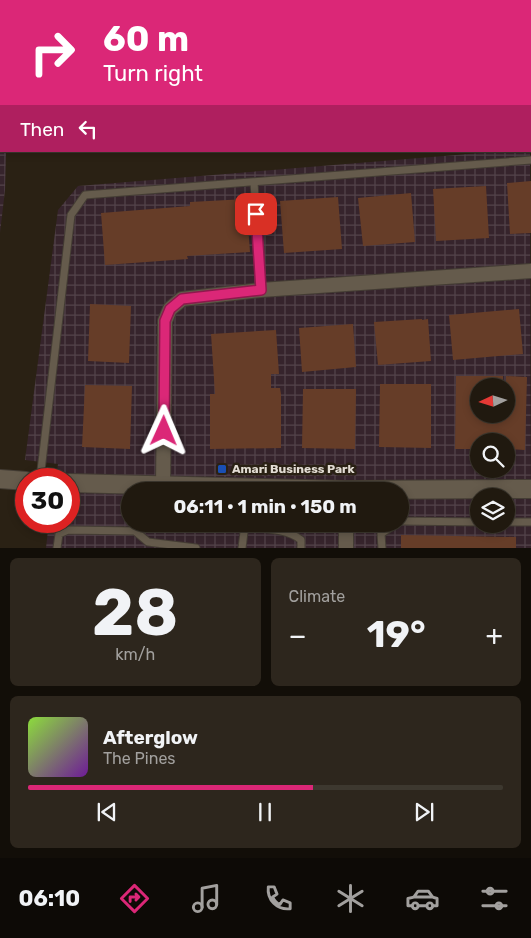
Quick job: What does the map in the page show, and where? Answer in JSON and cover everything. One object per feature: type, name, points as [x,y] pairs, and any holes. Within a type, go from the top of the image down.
[{"type":"street","points":[[163,482],[165,321],[170,309],[182,299],[261,290],[531,272]]},
{"type":"street","points":[[0,480],[15,481]]},
{"type":"street","points":[[80,483],[121,485]]},
{"type":"street","points":[[409,490],[531,489]]},
{"type":"street","points":[[346,532],[346,548]]},
{"type":"lane","points":[[41,468],[71,215],[85,195],[531,160]]},
{"type":"lane","points":[[254,182],[261,290]]},
{"type":"lane","points":[[409,521],[470,522]]},
{"type":"lane","points":[[515,522],[531,522]]},
{"type":"lane","points":[[57,548],[59,534],[68,530],[135,531],[148,542],[196,548]]},
{"type":"lane","points":[[242,548],[244,532]]},
{"type":"lane","points":[[288,532],[301,540],[301,548]]},
{"type":"lane","points":[[382,548],[382,534],[385,532]]},
{"type":"shaded area","points":[[0,152],[6,152],[5,190],[0,233]]},
{"type":"shaded area","name":"Amari Business Park","points":[[493,152],[530,152],[531,548],[46,548],[48,533],[80,533],[80,468],[57,468],[58,464],[25,460],[58,210],[78,186]]},
{"type":"building","points":[[531,181],[531,233],[510,234],[507,183]]},
{"type":"building","points":[[486,186],[489,238],[436,241],[433,189]]},
{"type":"building","points":[[411,193],[415,242],[363,246],[358,198]]},
{"type":"building","points":[[338,197],[342,249],[284,253],[280,201]]},
{"type":"building","points":[[246,199],[250,252],[187,256],[188,259],[105,265],[101,213],[190,206],[190,202]]},
{"type":"building","points":[[90,304],[131,306],[129,363],[88,361]]},
{"type":"building","points":[[519,309],[523,354],[453,360],[449,315]]},
{"type":"building","points":[[428,319],[431,361],[378,365],[374,322]]},
{"type":"building","points":[[353,324],[356,367],[302,372],[299,328]]},
{"type":"building","points":[[276,330],[279,374],[271,374],[271,388],[280,388],[281,394],[281,448],[210,449],[210,394],[215,394],[211,334]]},
{"type":"building","points":[[456,376],[503,376],[503,378],[470,378],[470,423],[515,423],[515,378],[506,378],[506,376],[527,377],[525,450],[515,449],[515,433],[470,433],[470,449],[455,449]]},
{"type":"building","points":[[380,384],[431,384],[431,448],[379,447]]},
{"type":"building","points":[[85,385],[132,386],[130,449],[82,447]]},
{"type":"building","points":[[303,389],[356,389],[355,449],[302,448]]},
{"type":"building","points":[[401,535],[516,537],[516,548],[401,548]]},
{"type":"place","name":"Amari Business Park","points":[[222,469]]},
{"type":"route","points":[[164,431],[165,321],[170,309],[182,299],[261,290],[256,214]]}]
